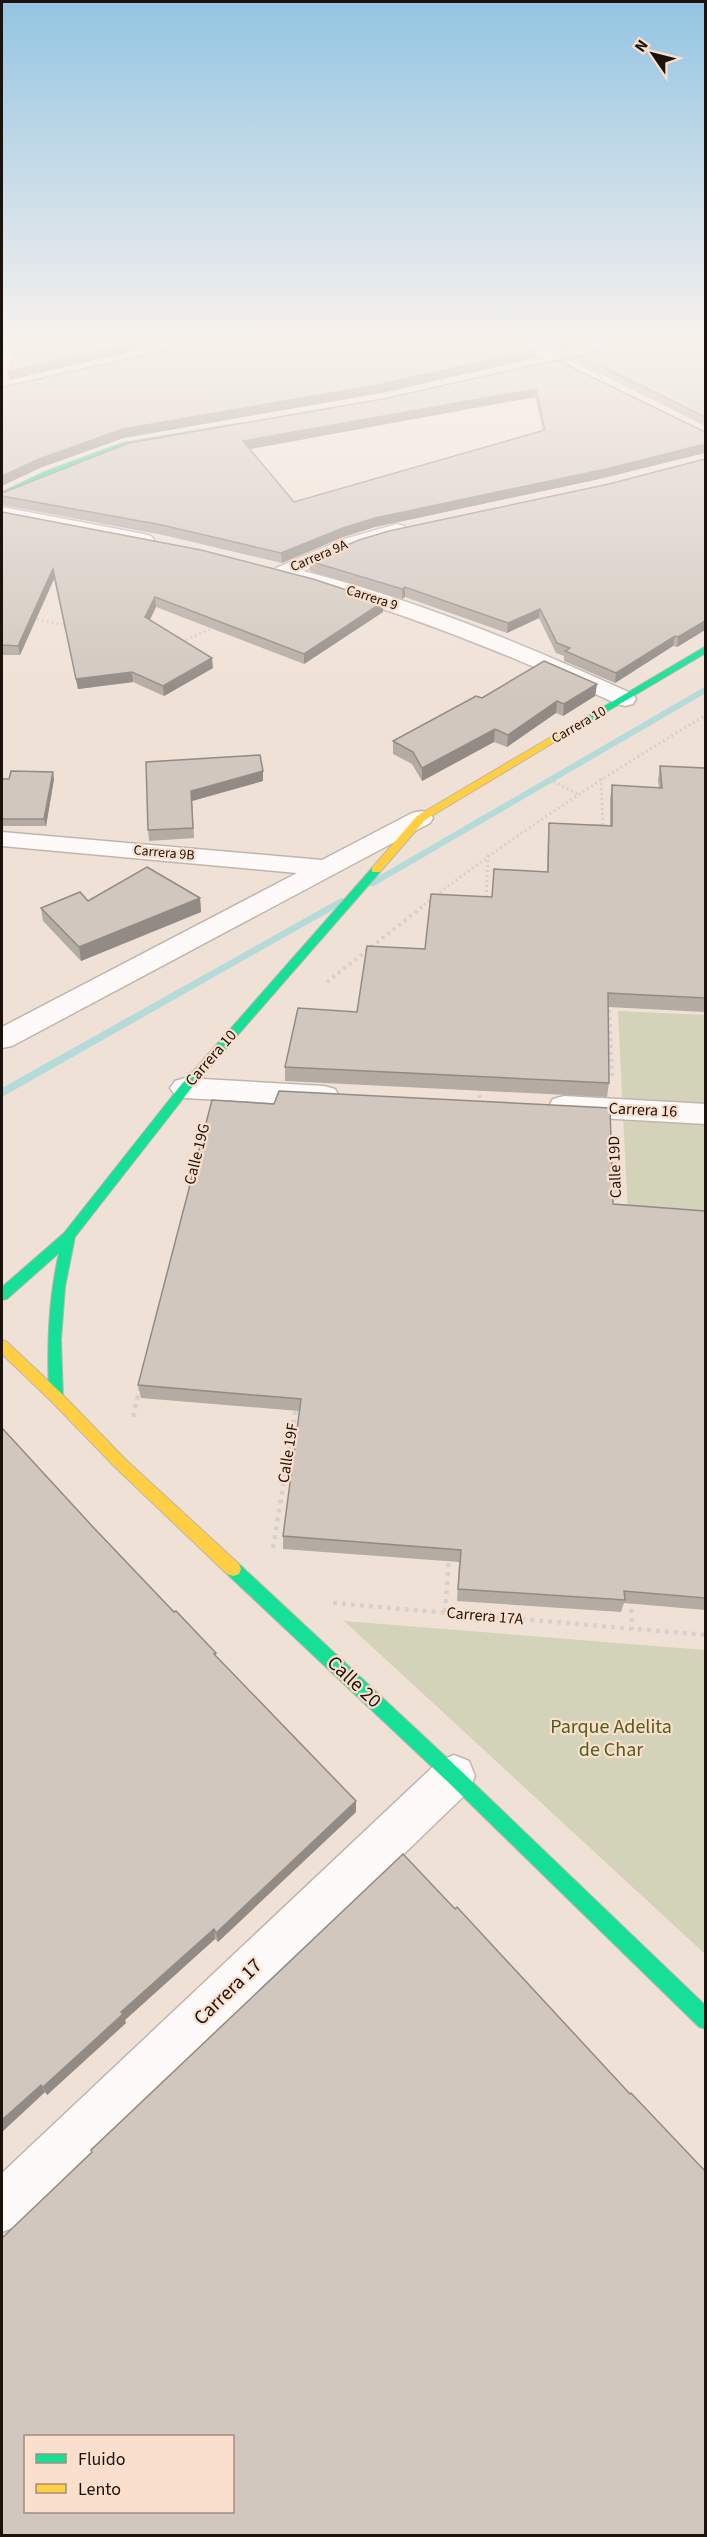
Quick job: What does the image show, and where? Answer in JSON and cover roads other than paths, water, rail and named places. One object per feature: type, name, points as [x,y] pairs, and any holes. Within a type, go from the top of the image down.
[{"type":"street","points":[[2,495],[84,460]]},
{"type":"street","points":[[2,513],[164,544]]},
{"type":"street","name":"Carrera 9A","points":[[274,569],[351,543],[415,526]]},
{"type":"street","name":"Carrera 9","points":[[274,569],[370,597],[462,628],[625,699]]},
{"type":"street","name":"Carrera 10","points":[[2,1039],[421,818],[625,699],[705,649]]},
{"type":"street","name":"Carrera 10","points":[[2,1295],[69,1236],[199,1088],[343,906],[421,818]]},
{"type":"street","name":"Carrera 9B","points":[[2,839],[327,868]]},
{"type":"street","points":[[199,1088],[357,1097]]},
{"type":"street","name":"Carrera 16","points":[[535,1105],[705,1114]]},
{"type":"street","points":[[56,1397],[54,1330],[58,1287],[69,1236]]},
{"type":"street","name":"Calle 20","points":[[2,1346],[56,1397],[121,1464],[454,1776],[705,2020]]},
{"type":"street","name":"Carrera 17","points":[[2,2207],[454,1776]]},
{"type":"waterway","points":[[370,884],[706,689]]},
{"type":"waterway","points":[[2,1093],[341,901]]},
{"type":"park label","name":"Parque Adelita de Char","points":[[611,1738]]}]
